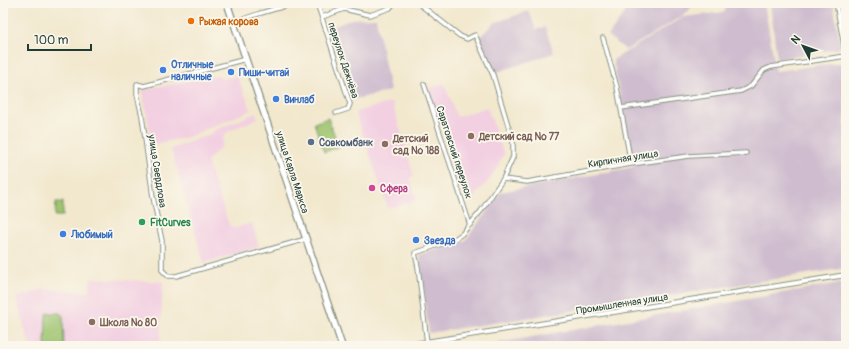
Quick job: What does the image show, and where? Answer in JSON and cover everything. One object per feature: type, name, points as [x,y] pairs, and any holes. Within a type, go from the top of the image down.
[{"type":"highway","name":"улица Карла Маркса","points":[[228,3],[342,346]]},
{"type":"street","points":[[234,22],[295,3]]},
{"type":"street","name":"переулок Дежнёва","points":[[317,3],[350,104],[348,109],[336,113]]},
{"type":"street","points":[[344,9],[345,3]]},
{"type":"street","points":[[322,17],[344,9],[370,15],[390,8],[394,3]]},
{"type":"street","points":[[418,3],[460,36],[467,39],[475,35],[493,75],[512,142],[513,158],[503,179],[462,234],[452,240],[415,253],[427,343]]},
{"type":"street","points":[[621,108],[741,91],[750,86],[764,70],[771,67],[846,56],[836,3]]},
{"type":"street","points":[[603,38],[617,87],[631,164]]},
{"type":"street","name":"улица Свердлова","points":[[246,59],[144,86],[137,84],[137,94],[142,116],[153,197],[162,241],[162,270],[168,276],[176,276],[306,239]]},
{"type":"street","name":"Саратовский переулок","points":[[424,84],[470,225]]},
{"type":"street","name":"Кирпичная улица","points":[[503,179],[527,182],[631,164],[689,156],[746,153]]},
{"type":"street","name":"Промышленная улица","points":[[401,346],[846,275]]},
{"type":"shaded area","points":[[632,3],[694,3],[687,13],[626,50],[608,36]]},
{"type":"shaded area","points":[[726,3],[764,3],[776,71],[845,62],[846,268],[429,333],[419,255],[465,241],[501,192],[634,167],[613,60],[683,17],[725,12]]},
{"type":"shaded area","points":[[770,3],[833,3],[841,48],[777,59]]},
{"type":"shaded area","points":[[529,11],[536,30],[545,27],[554,53],[494,73],[478,39],[494,23]]},
{"type":"shaded area","points":[[376,18],[390,91],[351,100],[332,27],[352,19]]},
{"type":"shaded area","points":[[219,75],[222,79],[237,76],[251,110],[186,138],[152,144],[142,90]]},
{"type":"shaded area","name":"Детский сад № 77","points":[[444,83],[457,117],[487,107],[504,154],[490,179],[469,202],[428,89]]},
{"type":"shaded area","name":"Детский сад № 188","points":[[392,102],[414,176],[410,177],[417,200],[388,208],[355,112]]},
{"type":"shaded area","points":[[256,113],[258,118],[227,132],[223,138],[222,146],[207,161],[229,225],[235,228],[252,223],[259,247],[204,263],[171,149],[213,133],[213,131]]},
{"type":"shaded area","name":"Школа № 80","points":[[91,278],[163,282],[160,346],[30,346],[16,298],[45,289],[89,292]]},
{"type":"shaded area","points":[[846,282],[846,346],[497,346],[497,343]]},
{"type":"green space","points":[[328,118],[339,147],[324,152],[314,123]]},
{"type":"green space","points":[[56,202],[63,202],[63,216],[55,216]]},
{"type":"green space","points":[[48,313],[60,313],[63,316],[64,346],[45,346],[46,316]]},
{"type":"place","name":"Рыжая корова","points":[[191,21]]},
{"type":"place","name":"Отличные наличные","points":[[163,70]]},
{"type":"place","name":"Пиши-читай","points":[[231,72]]},
{"type":"place","name":"Винлаб","points":[[276,99]]},
{"type":"place","name":"Детский сад № 77","points":[[471,136]]},
{"type":"place","name":"Совкомбанк","points":[[311,142]]},
{"type":"place","name":"Детский сад № 188","points":[[385,144]]},
{"type":"place","name":"Сфера","points":[[372,188]]},
{"type":"place","name":"FitCurves","points":[[142,222]]},
{"type":"place","name":"Любимый","points":[[63,234]]},
{"type":"place","name":"Звезда","points":[[416,240]]},
{"type":"place","name":"Школа № 80","points":[[92,322]]}]
